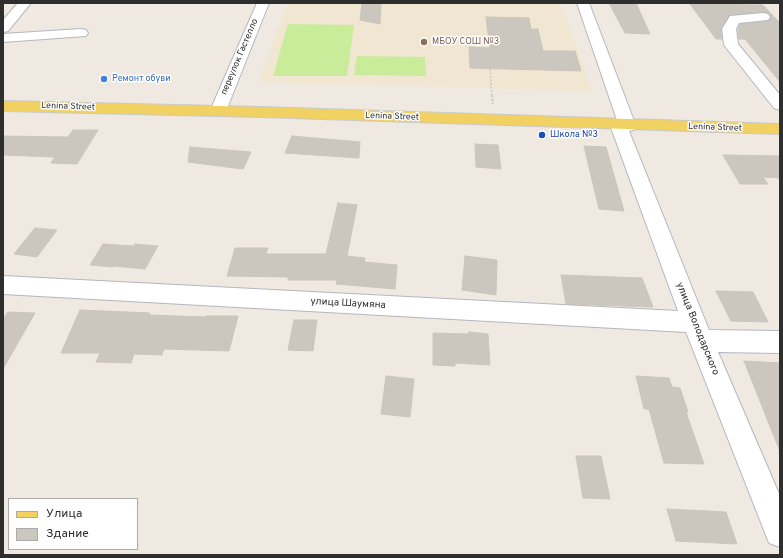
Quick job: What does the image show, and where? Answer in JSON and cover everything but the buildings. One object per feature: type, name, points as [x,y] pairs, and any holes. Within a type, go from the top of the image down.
[{"type":"main road","name":"Lenina Street","points":[[3,106],[218,111],[780,130]]},
{"type":"street","points":[[3,28],[25,3]]},
{"type":"street","name":"переулок Гастелло","points":[[218,111],[263,3]]},
{"type":"street","name":"улица Володарского","points":[[583,3],[623,125],[697,332],[780,532]]},
{"type":"street","points":[[763,17],[735,19],[730,29],[731,45],[780,105]]},
{"type":"street","points":[[3,38],[81,33]]},
{"type":"street","name":"улица Шаумяна","points":[[3,285],[697,332],[780,342]]},
{"type":"path","points":[[490,69],[495,120]]},
{"type":"shaded area","name":"МБОУ СОШ №3","points":[[288,3],[561,3],[592,91],[258,82]]},
{"type":"green space","points":[[288,24],[354,25],[347,76],[273,76]]},
{"type":"green space","points":[[357,56],[425,57],[426,76],[354,75]]},
{"type":"place","name":"МБОУ СОШ №3","points":[[424,42]]},
{"type":"place","name":"Ремонт обуви","points":[[104,79]]},
{"type":"place","name":"Школа №3","points":[[542,135]]}]
